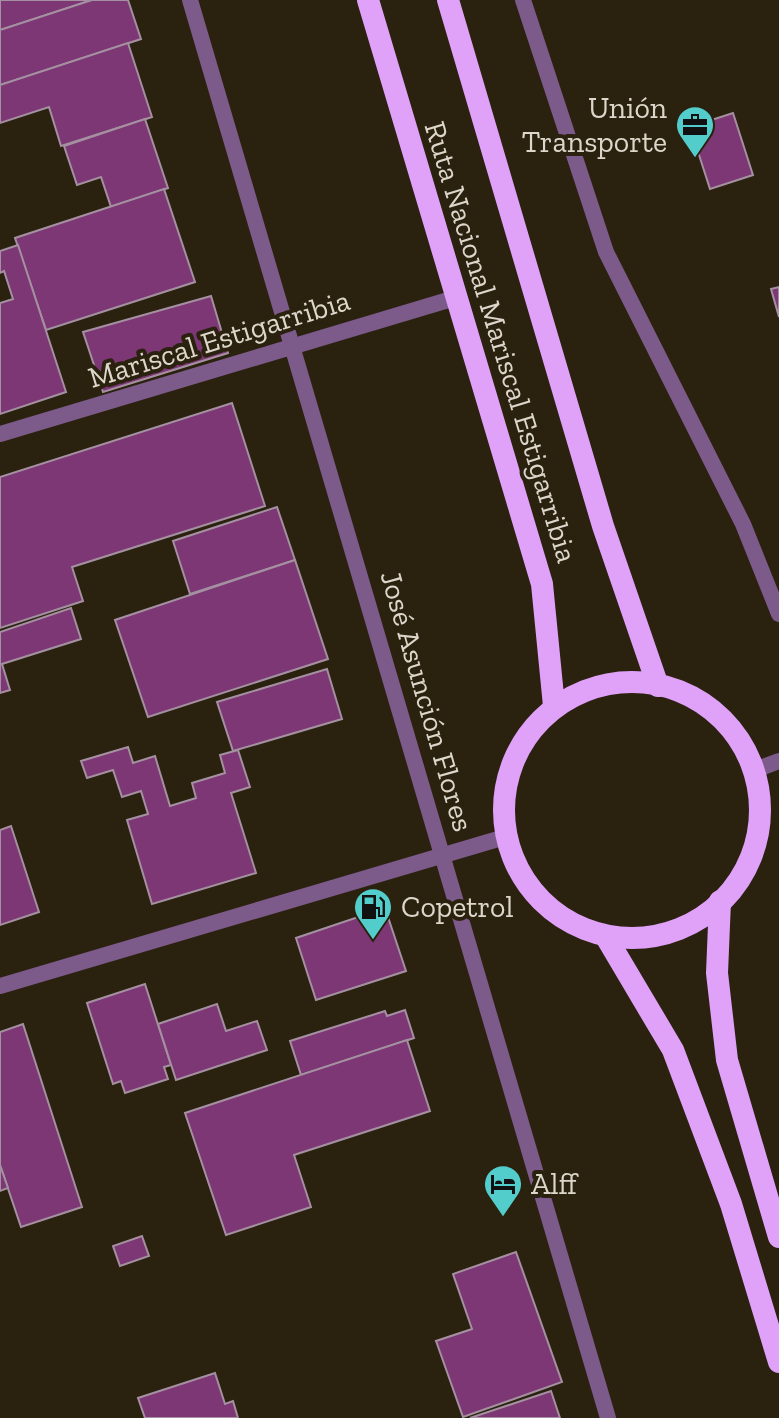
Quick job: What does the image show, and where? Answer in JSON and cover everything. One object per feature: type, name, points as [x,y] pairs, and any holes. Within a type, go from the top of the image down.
[{"type":"highway","name":"Ruta Nacional Mariscal Estigarribia","points":[[368,0],[542,584],[554,706]]},
{"type":"highway","name":"Ruta Nacional Mariscal Estigarribia","points":[[448,0],[603,526],[658,686]]},
{"type":"highway","points":[[606,683],[658,686],[693,696],[720,715],[741,741],[755,770],[761,806],[758,841],[745,874],[720,901],[670,935],[606,937],[581,930],[546,907],[520,875],[505,837],[503,800],[510,764],[528,732],[554,706],[606,683]]},
{"type":"highway","points":[[720,901],[717,973],[727,1060],[779,1237]]},
{"type":"highway","points":[[606,937],[673,1050],[731,1204],[779,1362]]},
{"type":"street","name":"José Asunción Flores","points":[[190,0],[608,1418]]},
{"type":"street","points":[[523,0],[606,252],[743,524],[779,614]]},
{"type":"street","name":"Mariscal Estigarribia","points":[[0,434],[455,298]]},
{"type":"street","points":[[755,770],[779,761]]},
{"type":"street","points":[[0,986],[505,837]]},
{"type":"building","points":[[0,0],[92,0],[0,30]]},
{"type":"building","points":[[92,0],[128,0],[141,39],[0,85],[0,30]]},
{"type":"building","points":[[128,43],[152,117],[61,146],[49,107],[0,123],[0,85]]},
{"type":"building","points":[[733,113],[753,175],[710,189],[690,127]]},
{"type":"building","points":[[145,119],[168,188],[111,207],[101,177],[77,185],[64,146]]},
{"type":"building","points":[[164,189],[195,282],[46,330],[15,238]]},
{"type":"building","points":[[18,245],[66,392],[0,414],[0,303],[13,299],[4,271],[0,273],[0,251]]},
{"type":"building","points":[[779,287],[779,317],[771,289]]},
{"type":"building","points":[[211,296],[228,353],[103,392],[83,332]]},
{"type":"building","points":[[232,403],[265,506],[72,567],[83,601],[0,628],[0,477]]},
{"type":"building","points":[[277,507],[295,560],[190,594],[173,541]]},
{"type":"building","points":[[295,560],[328,659],[148,717],[115,620]]},
{"type":"building","points":[[71,608],[81,639],[2,664],[10,690],[0,693],[0,632]]},
{"type":"building","points":[[327,669],[342,719],[233,751],[217,702]]},
{"type":"building","points":[[128,747],[133,763],[155,756],[170,806],[196,798],[192,783],[225,773],[220,755],[238,750],[250,787],[231,793],[256,873],[152,904],[127,820],[148,814],[141,791],[122,797],[113,770],[87,778],[81,761]]},
{"type":"building","points":[[11,826],[39,912],[0,925],[0,830]]},
{"type":"building","points":[[385,908],[406,971],[316,1000],[296,938]]},
{"type":"building","points":[[145,984],[171,1065],[164,1067],[168,1079],[125,1093],[121,1081],[113,1084],[87,1003]]},
{"type":"building","points":[[217,1004],[226,1031],[257,1021],[267,1050],[176,1080],[158,1024]]},
{"type":"building","points":[[405,1010],[414,1038],[301,1075],[290,1041],[385,1011],[387,1016]]},
{"type":"building","points":[[23,1024],[82,1207],[21,1227],[0,1165],[0,1032]]},
{"type":"building","points":[[407,1040],[430,1111],[294,1155],[311,1207],[226,1235],[185,1113]]},
{"type":"building","points":[[0,1165],[8,1188],[0,1191]]},
{"type":"building","points":[[142,1236],[149,1256],[120,1266],[113,1246]]},
{"type":"building","points":[[516,1252],[562,1382],[463,1417],[436,1341],[472,1329],[453,1274]]},
{"type":"building","points":[[215,1373],[225,1404],[233,1401],[238,1418],[145,1418],[138,1398]]},
{"type":"building","points":[[551,1391],[560,1418],[470,1418]]},
{"type":"place","name":"Unión Transporte","points":[[695,159]]},
{"type":"place","name":"Copetrol","points":[[373,941]]},
{"type":"place","name":"Alff","points":[[503,1218]]}]
